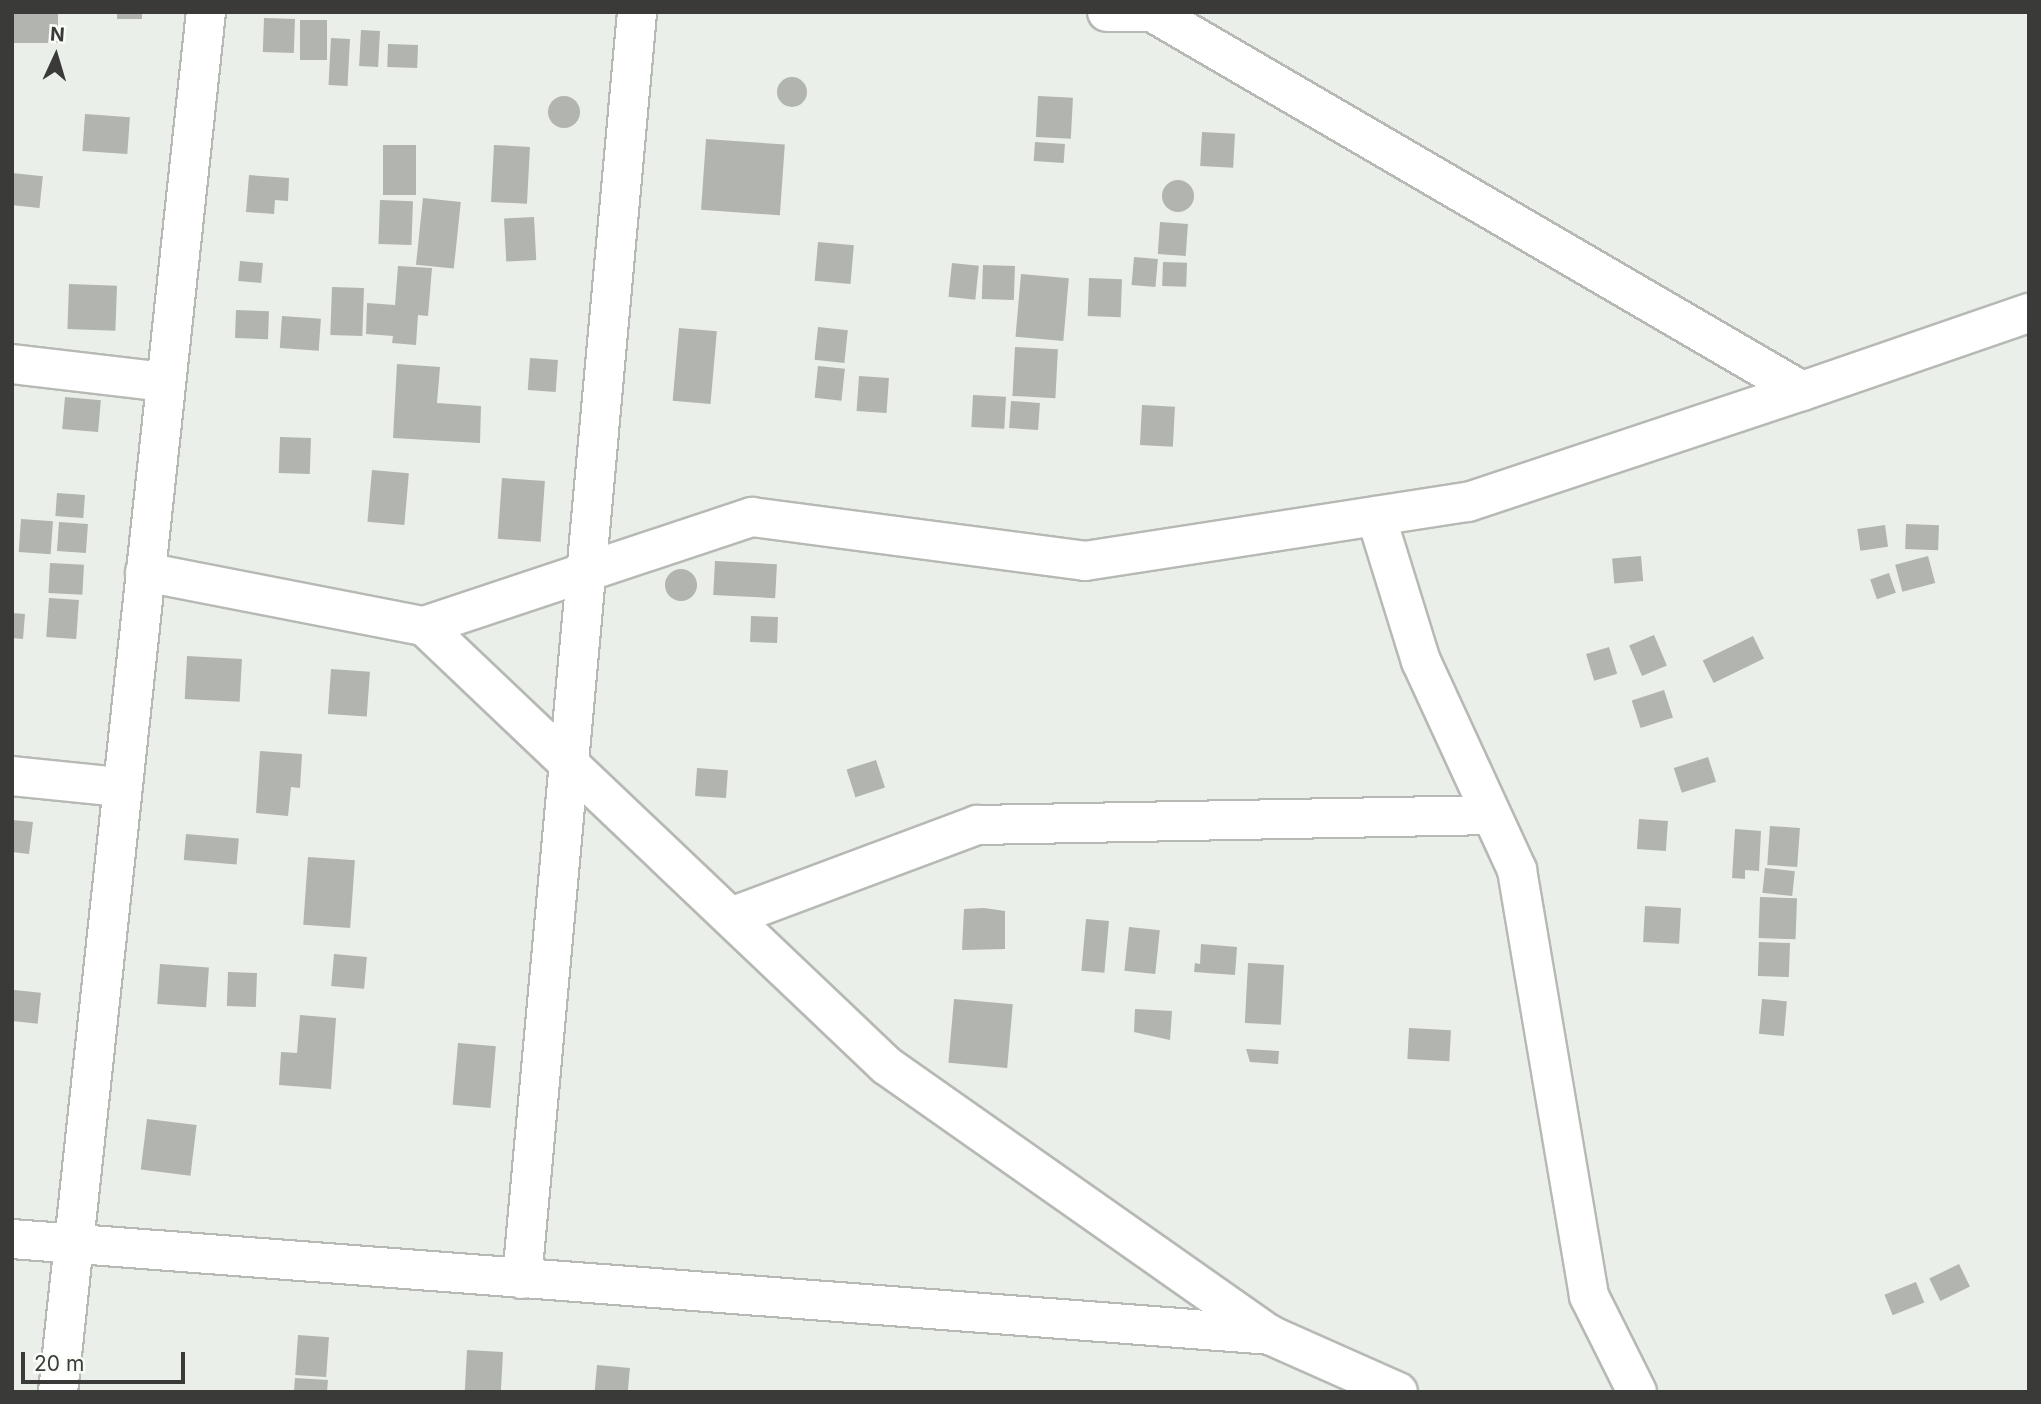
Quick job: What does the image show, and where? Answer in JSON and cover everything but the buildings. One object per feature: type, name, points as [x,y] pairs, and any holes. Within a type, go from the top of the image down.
[{"type":"street","points":[[58,1392],[206,12]]},
{"type":"street","points":[[522,1279],[637,12]]},
{"type":"street","points":[[1107,12],[1156,13],[1802,391]]},
{"type":"street","points":[[145,572],[424,626],[752,517],[1085,561],[1468,502],[2029,313]]},
{"type":"street","points":[[12,364],[166,382]]},
{"type":"street","points":[[1376,516],[1421,662],[1517,870],[1589,1296],[1637,1392]]},
{"type":"street","points":[[424,626],[887,1066],[1270,1335],[1398,1392]]},
{"type":"street","points":[[12,776],[121,788]]},
{"type":"street","points":[[731,917],[977,825],[1492,815]]},
{"type":"street","points":[[12,1239],[1270,1335]]}]
